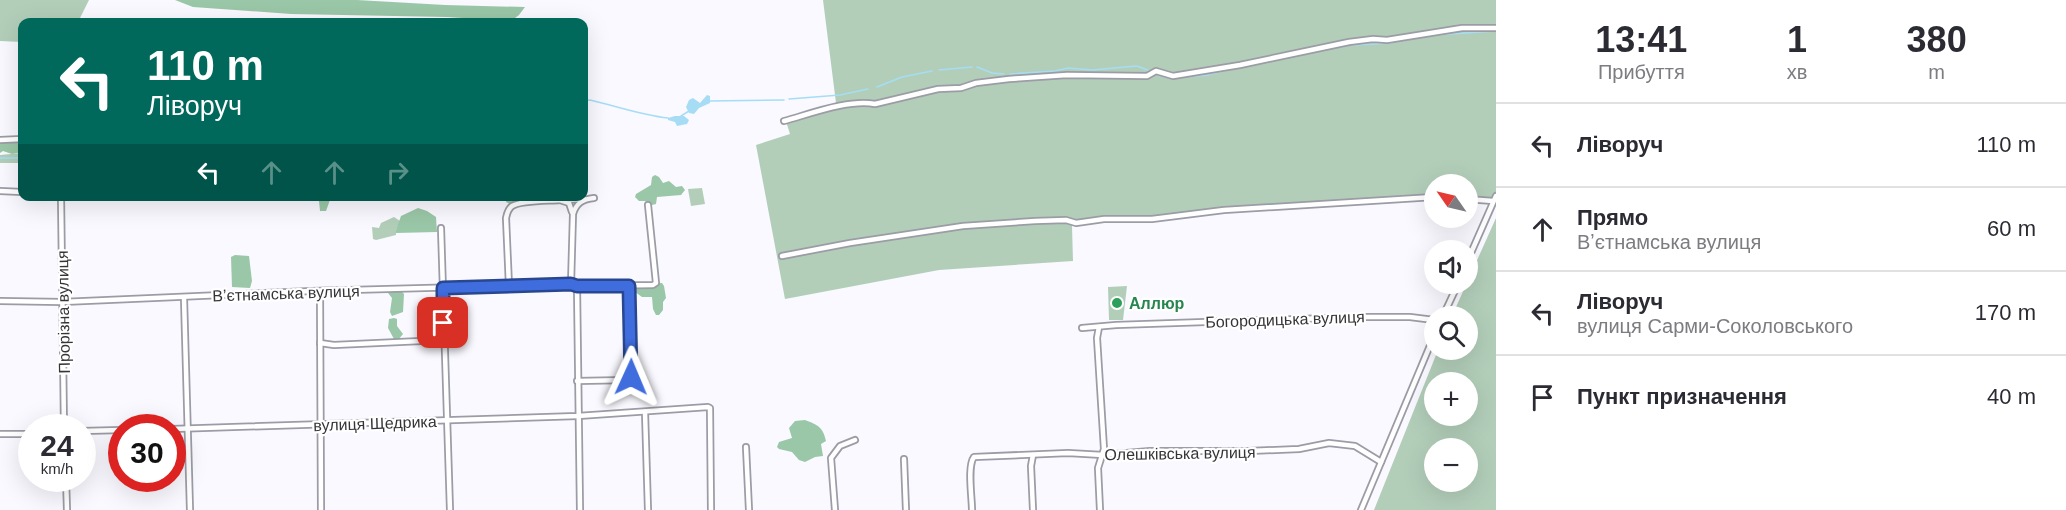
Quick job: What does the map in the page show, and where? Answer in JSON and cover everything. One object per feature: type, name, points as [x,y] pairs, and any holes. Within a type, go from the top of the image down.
[{"type":"street","points":[[784,121],[846,106],[867,102],[875,104],[938,89],[961,88],[976,83],[1067,75],[1147,76],[1153,73],[1173,76],[1240,65],[1349,42],[1387,40],[1462,28],[1496,28]]},
{"type":"street","points":[[0,140],[18,139]]},
{"type":"street","points":[[0,190],[18,192]]},
{"type":"street","points":[[588,199],[594,198]]},
{"type":"street","points":[[782,256],[963,226],[1035,221],[1066,220],[1076,223],[1104,219],[1152,219],[1224,210],[1424,198]]},
{"type":"street","points":[[1477,240],[1495,199],[1478,199]]},
{"type":"street","name":"Прорізна вулиця","points":[[61,201],[64,414]]},
{"type":"street","points":[[509,286],[507,211],[510,207],[520,203],[547,201]]},
{"type":"street","points":[[563,201],[568,203],[573,214]]},
{"type":"street","points":[[580,510],[573,214],[575,207],[582,201]]},
{"type":"street","name":"Вʼєтнамська вулиця","points":[[0,301],[62,302],[509,286],[653,285],[656,283],[648,206]]},
{"type":"street","points":[[441,228],[443,340],[449,421],[450,510]]},
{"type":"street","points":[[577,381],[610,382],[630,379],[632,330],[629,286]]},
{"type":"street","points":[[320,291],[321,510]]},
{"type":"street","points":[[184,298],[190,510]]},
{"type":"street","name":"Богородицька вулиця","points":[[1082,328],[1358,317],[1424,319]]},
{"type":"street","points":[[1100,327],[1097,338],[1102,455],[1098,468],[1100,510]]},
{"type":"street","points":[[320,343],[334,345],[443,340]]},
{"type":"street","points":[[1361,510],[1424,360]]},
{"type":"street","name":"вулиця Щедрика","points":[[188,429],[578,416],[710,408],[711,510]]},
{"type":"street","points":[[645,412],[648,510]]},
{"type":"street","points":[[0,434],[18,434]]},
{"type":"street","points":[[835,510],[831,458],[840,446],[855,440]]},
{"type":"street","name":"Олешківська вулиця","points":[[972,510],[970,468],[974,457],[1068,453],[1102,455],[1150,451],[1249,451],[1299,449],[1329,443],[1355,446],[1381,462]]},
{"type":"street","points":[[746,447],[749,510]]},
{"type":"street","points":[[1033,455],[1031,465],[1034,510]]},
{"type":"street","points":[[904,459],[906,510]]},
{"type":"street","points":[[66,492],[67,510]]},
{"type":"green space","points":[[0,0],[89,0],[80,18],[18,18],[18,42],[0,41]]},
{"type":"green space","points":[[175,0],[357,0],[525,7],[515,18],[463,18],[291,14],[193,7]]},
{"type":"green space","points":[[823,0],[1496,0],[1496,202],[1478,200],[1478,174],[1424,174],[1424,200],[1124,218],[1072,226],[1073,261],[939,270],[785,299],[756,145],[790,134],[785,118],[836,103]]},
{"type":"green space","points":[[0,141],[18,141],[18,153],[12,154],[3,151],[0,153]]},
{"type":"green space","points":[[18,153],[18,163],[0,163],[0,155]]},
{"type":"green space","points":[[655,175],[663,183],[669,181],[676,187],[682,186],[685,190],[681,195],[657,197],[656,204],[652,205],[639,201],[635,197],[636,194],[651,185],[652,177]]},
{"type":"green space","points":[[702,188],[705,204],[691,206],[688,189]]},
{"type":"green space","points":[[319,201],[330,201],[326,211],[320,211]]},
{"type":"green space","points":[[506,201],[522,201],[510,204]]},
{"type":"green space","points":[[418,208],[436,217],[437,232],[396,233],[401,216]]},
{"type":"green space","points":[[394,217],[400,221],[396,235],[373,239],[372,227],[379,228],[381,223]]},
{"type":"green space","points":[[1496,218],[1496,510],[1374,510],[1424,385],[1424,426],[1478,426],[1478,372],[1429,372],[1434,360],[1478,360],[1478,306],[1456,306],[1462,294],[1478,294],[1478,258]]},
{"type":"green space","points":[[249,256],[252,281],[250,288],[232,287],[231,257]]},
{"type":"green space","points":[[659,283],[664,286],[666,298],[663,302],[663,310],[656,315],[652,297],[642,297],[631,289],[653,287]]},
{"type":"green space","name":"Аллюр","points":[[1127,286],[1123,320],[1109,320],[1108,287]]},
{"type":"green space","points":[[400,290],[404,294],[403,312],[392,316],[390,312],[392,298],[388,293]]},
{"type":"green space","points":[[389,319],[397,319],[397,326],[403,334],[398,340],[394,339],[388,328]]},
{"type":"green space","points":[[805,420],[819,427],[826,441],[821,444],[823,456],[805,462],[799,460],[792,452],[777,447],[779,442],[792,438],[789,428],[795,421]]},
{"type":"water","points":[[707,95],[710,96],[710,103],[699,108],[694,114],[689,113],[686,107],[689,100],[693,98],[700,103]]},
{"type":"water","points":[[675,116],[684,116],[689,120],[687,124],[677,126],[675,122],[668,120]]},
{"type":"waterway","points":[[1434,35],[1496,31]]},
{"type":"waterway","points":[[1352,45],[1390,43],[1426,36]]},
{"type":"waterway","points":[[1321,50],[1347,46]]},
{"type":"waterway","points":[[1249,66],[1314,52]]},
{"type":"waterway","points":[[1010,74],[1068,68],[1092,70],[1137,66],[1150,71]]},
{"type":"waterway","points":[[1211,74],[1244,66]]},
{"type":"waterway","points":[[939,70],[972,67]]},
{"type":"waterway","points":[[977,67],[992,73],[1004,74]]},
{"type":"waterway","points":[[877,87],[902,77],[932,71]]},
{"type":"waterway","points":[[1154,74],[1169,78],[1209,75]]},
{"type":"waterway","points":[[789,99],[840,95],[868,89]]},
{"type":"waterway","points":[[588,100],[668,118]]},
{"type":"waterway","points":[[710,101],[784,100]]},
{"type":"waterway","points":[[681,116],[689,111]]},
{"type":"waterway","points":[[0,158],[18,158]]},
{"type":"place","name":"Аллюр","points":[[1117,303]]},
{"type":"route","points":[[443,323],[443,288],[571,284],[629,286],[632,330],[631,377]]}]
